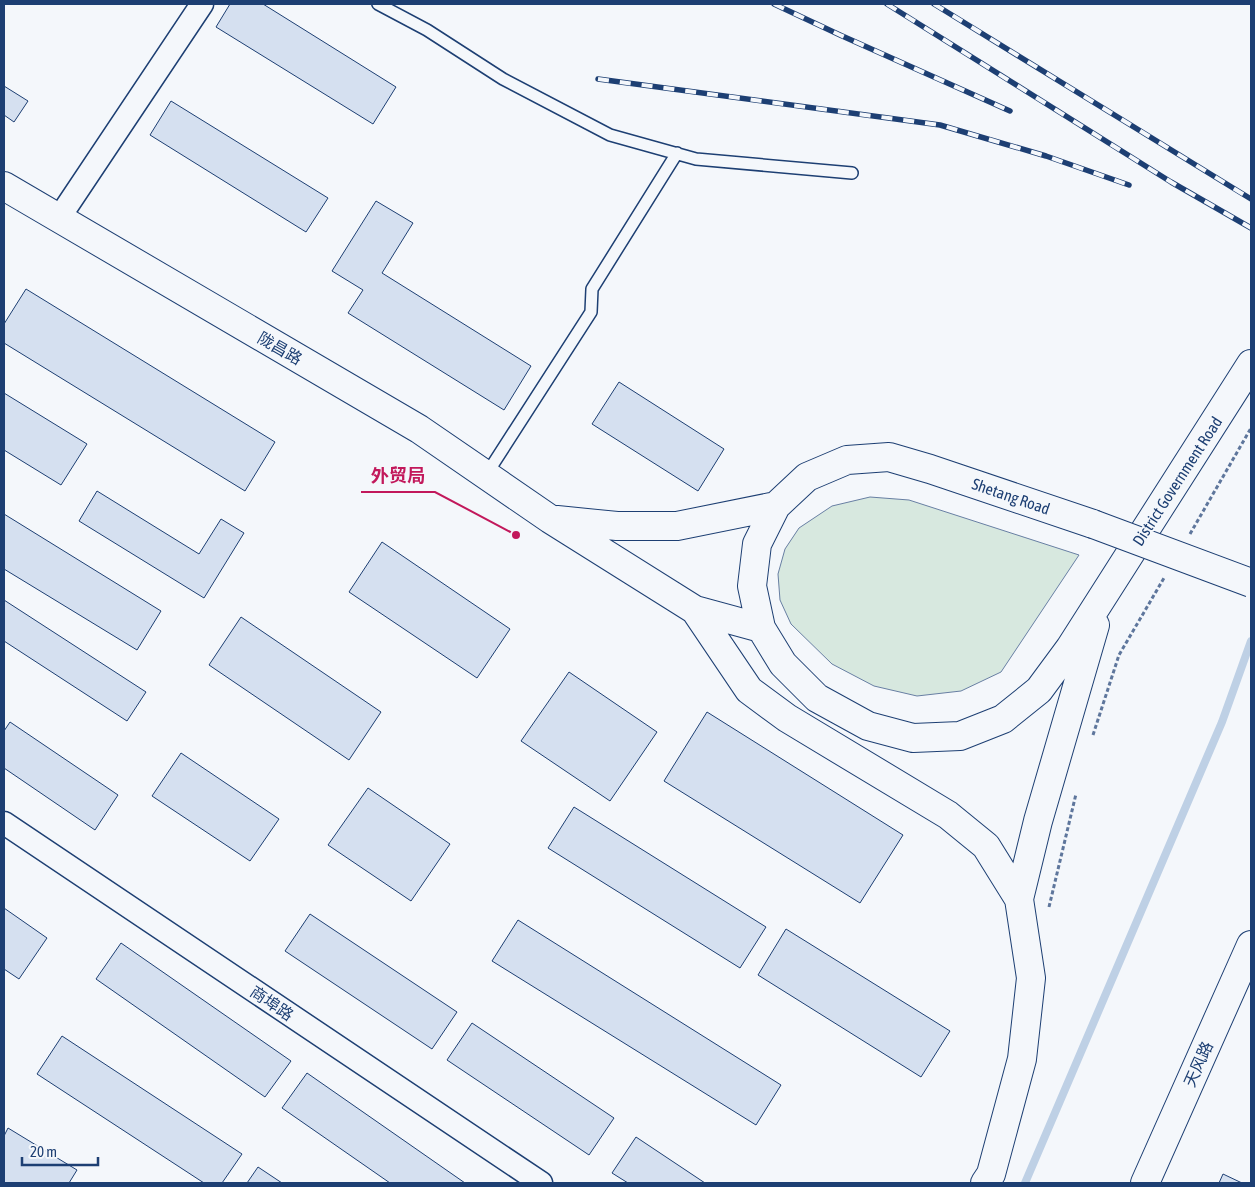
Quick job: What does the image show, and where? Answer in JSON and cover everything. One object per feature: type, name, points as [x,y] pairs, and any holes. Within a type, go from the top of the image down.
[{"type":"main road","name":"陇昌路","points":[[4,186],[418,429],[550,519],[695,610]]},
{"type":"main road","name":"District Government Road","points":[[760,628],[783,664],[817,698],[868,726],[913,738],[960,736],[1003,719],[1039,690],[1070,648],[1251,364]]},
{"type":"main road","name":"Shetang Road","points":[[776,506],[807,477],[847,460],[889,457],[1093,524],[1251,583]]},
{"type":"main road","points":[[550,519],[618,526],[677,526],[776,506]]},
{"type":"main road","points":[[695,610],[760,628],[752,586],[757,544],[776,506]]},
{"type":"main road","points":[[1018,899],[1038,821],[1103,597]]},
{"type":"main road","points":[[695,610],[749,690],[788,718],[948,815],[986,846],[1018,899],[1031,978],[1022,1059],[991,1174],[985,1183]]},
{"type":"main road","name":"天风路","points":[[1145,1183],[1251,945]]},
{"type":"street","points":[[59,218],[202,4]]},
{"type":"street","name":"商埠路","points":[[4,823],[541,1183]]},
{"type":"lane","points":[[378,4],[427,30],[503,79],[610,135],[696,159],[852,173]]},
{"type":"lane","points":[[486,475],[591,312],[592,289],[677,153]]},
{"type":"path","points":[[1188,537],[1251,428]]},
{"type":"path","points":[[1093,735],[1119,655],[1168,570]]},
{"type":"path","points":[[1047,914],[1077,790]]},
{"type":"shaded area","points":[[870,497],[909,500],[1079,555],[1001,672],[961,691],[917,696],[874,686],[832,664],[791,624],[780,600],[778,574],[785,549],[799,528],[832,506]]},
{"type":"building","points":[[230,4],[263,4],[396,87],[373,124],[216,27]]},
{"type":"building","points":[[4,86],[28,101],[14,122],[4,115]]},
{"type":"building","points":[[171,101],[328,198],[306,232],[150,135]]},
{"type":"building","points":[[376,201],[413,223],[382,273],[531,366],[504,410],[348,313],[363,290],[332,271]]},
{"type":"building","points":[[26,289],[275,442],[245,491],[4,343],[4,324]]},
{"type":"building","points":[[619,382],[724,449],[698,491],[592,424]]},
{"type":"building","points":[[4,393],[87,444],[61,485],[4,450]]},
{"type":"building","points":[[97,491],[199,554],[221,519],[244,533],[204,598],[79,521]]},
{"type":"building","points":[[4,514],[161,611],[137,650],[4,569]]},
{"type":"building","points":[[382,542],[510,629],[477,678],[349,592]]},
{"type":"building","points":[[4,600],[146,692],[127,721],[4,641]]},
{"type":"building","points":[[241,617],[381,712],[349,760],[209,665]]},
{"type":"building","points":[[569,672],[657,732],[610,801],[521,741]]},
{"type":"building","points":[[707,712],[903,835],[860,903],[664,781]]},
{"type":"building","points":[[10,722],[118,795],[95,830],[4,768],[4,731]]},
{"type":"building","points":[[181,753],[279,819],[250,861],[152,796]]},
{"type":"building","points":[[368,788],[450,844],[411,901],[328,845]]},
{"type":"building","points":[[574,807],[766,927],[740,968],[548,848]]},
{"type":"building","points":[[4,908],[47,938],[19,979],[4,969]]},
{"type":"building","points":[[310,914],[457,1012],[432,1049],[285,951]]},
{"type":"building","points":[[518,920],[781,1085],[756,1125],[492,961]]},
{"type":"building","points":[[786,929],[950,1031],[921,1077],[758,975]]},
{"type":"building","points":[[121,943],[291,1061],[265,1097],[96,979]]},
{"type":"building","points":[[472,1023],[614,1118],[589,1155],[447,1060]]},
{"type":"building","points":[[62,1036],[242,1154],[222,1183],[204,1183],[37,1074]]},
{"type":"building","points":[[307,1073],[465,1183],[390,1183],[282,1108]]},
{"type":"building","points":[[8,1128],[77,1170],[69,1183],[4,1183],[4,1136]]},
{"type":"building","points":[[636,1137],[705,1183],[628,1183],[612,1173]]},
{"type":"building","points":[[258,1167],[282,1183],[247,1183]]},
{"type":"building","points":[[1223,1174],[1242,1183],[1219,1183]]},
{"type":"waterway","points":[[1025,1183],[1222,722],[1251,641]]},
{"type":"railway","points":[[774,4],[1010,111]]},
{"type":"railway","points":[[887,4],[1171,182],[1251,228]]},
{"type":"railway","points":[[934,4],[1251,199]]},
{"type":"railway","points":[[598,79],[940,125],[1046,156],[1129,185]]},
{"type":"place","name":"外贸局","points":[[516,535]]}]
